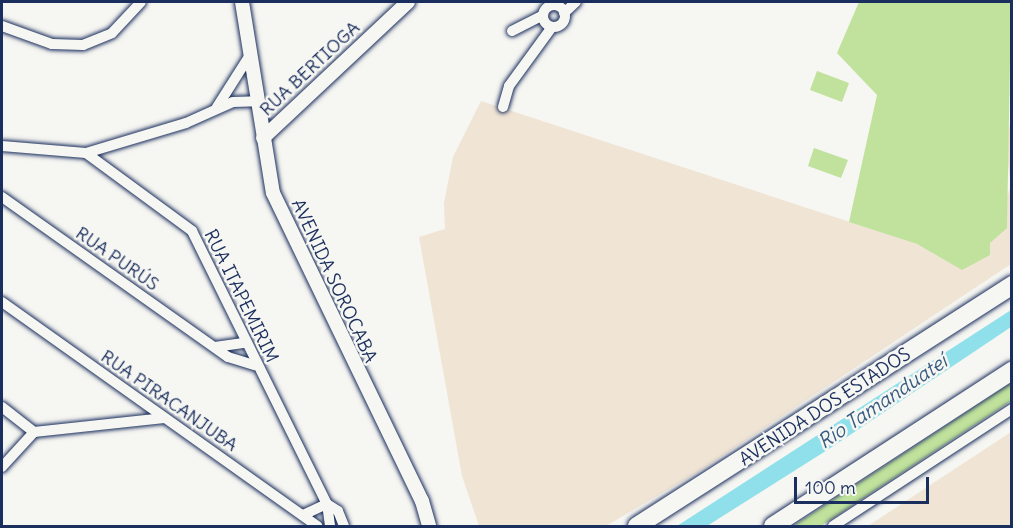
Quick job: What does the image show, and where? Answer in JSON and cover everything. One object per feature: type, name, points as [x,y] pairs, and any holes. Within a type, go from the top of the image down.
[{"type":"highway","name":"AVENIDA DOS ESTADOS","points":[[637,526],[1011,285]]},
{"type":"highway","points":[[773,526],[1011,371]]},
{"type":"street","points":[[2,26],[52,44],[83,45],[112,33],[141,2]]},
{"type":"street","name":"AVENIDA SOROCABA","points":[[242,2],[263,138],[287,230],[422,501],[429,526]]},
{"type":"street","name":"RUA BERTIOGA","points":[[263,138],[408,2]]},
{"type":"street","points":[[503,107],[509,86],[552,27],[560,25],[564,13],[576,2]]},
{"type":"street","points":[[512,31],[543,15],[558,3],[564,13]]},
{"type":"street","points":[[543,15],[552,27]]},
{"type":"street","points":[[214,111],[250,55]]},
{"type":"street","points":[[2,146],[86,153],[242,100],[257,101]]},
{"type":"street","name":"RUA ITAPEMIRIM","points":[[86,153],[192,231],[255,364],[327,504],[330,526]]},
{"type":"street","name":"RUA PURÚS","points":[[2,197],[228,357],[255,364]]},
{"type":"street","name":"RUA PIRACANJUBA","points":[[2,302],[317,526]]},
{"type":"street","points":[[215,346],[245,343]]},
{"type":"street","points":[[2,407],[34,432]]},
{"type":"street","points":[[832,526],[1011,409]]},
{"type":"street","points":[[2,467],[34,432],[164,418]]},
{"type":"street","points":[[303,515],[327,504]]},
{"type":"street","name":"RUA ITAPEMIRIM","points":[[327,504],[338,511],[344,526]]},
{"type":"shaded area","points":[[481,101],[917,244],[963,270],[990,243],[1011,186],[1011,264],[698,472],[606,526],[479,526],[462,476],[419,237],[445,229],[444,203],[453,157]]},
{"type":"shaded area","points":[[1011,121],[1011,186],[1005,143]]},
{"type":"shaded area","points":[[1011,432],[1011,526],[868,526]]},
{"type":"green space","points":[[859,2],[1011,2],[1007,228],[990,243],[990,255],[962,270],[917,244],[849,222],[877,95],[837,53]]},
{"type":"green space","points":[[817,71],[849,83],[842,102],[810,90]]},
{"type":"green space","points":[[814,148],[848,160],[841,178],[808,166]]},
{"type":"green space","points":[[1011,383],[1011,401],[821,526],[793,526]]},
{"type":"water","name":"Rio Tamanduateí","points":[[1011,310],[1011,327],[832,447],[707,526],[677,526]]}]
